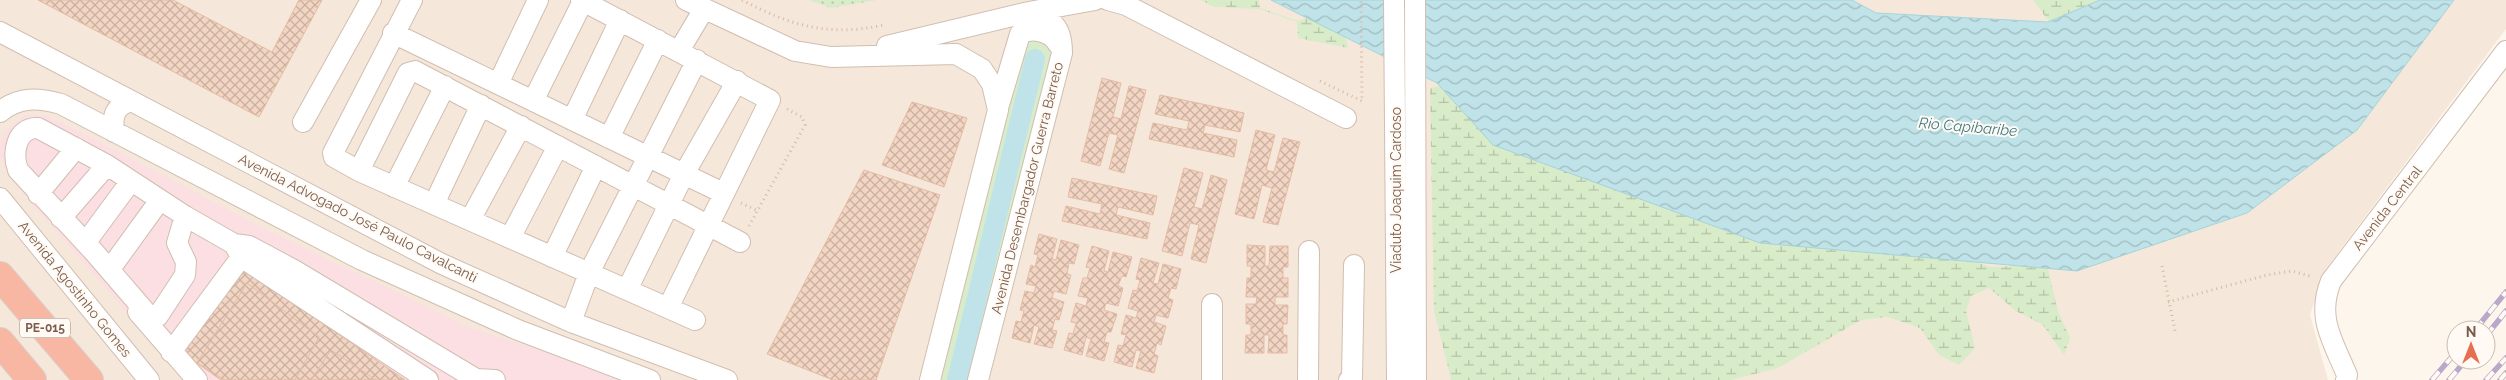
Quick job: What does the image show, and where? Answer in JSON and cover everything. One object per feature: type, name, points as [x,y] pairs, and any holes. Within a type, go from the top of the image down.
[{"type":"highway","name":"PE-015","points":[[0,276],[89,380]]},
{"type":"highway","name":"PE-015","points":[[0,342],[32,380]]},
{"type":"street","points":[[303,122],[371,0]]},
{"type":"street","points":[[412,0],[333,153],[334,157],[338,161],[394,187],[695,320]]},
{"type":"street","points":[[498,84],[538,0]]},
{"type":"street","points":[[532,101],[582,0],[770,100],[668,308]]},
{"type":"street","points":[[686,0],[794,50],[812,55],[956,54],[982,69],[992,84],[998,110]]},
{"type":"street","points":[[848,56],[1029,12],[1095,0]]},
{"type":"street","points":[[1108,0],[1126,5],[1346,118]]},
{"type":"street","name":"Viaduto Joaquim Cardoso","points":[[1394,0],[1397,380]]},
{"type":"street","name":"Viaduto Joaquim Cardoso","points":[[1415,0],[1416,380]]},
{"type":"street","points":[[679,51],[704,9]]},
{"type":"street","name":"Avenida Desembargador Guerra Barreto","points":[[978,380],[1062,53],[1062,39],[1052,22],[1029,12]]},
{"type":"street","points":[[572,120],[620,20]]},
{"type":"street","points":[[930,380],[998,110],[1020,34],[1026,31],[1043,32],[1056,40],[1062,53]]},
{"type":"street","name":"Avenida Advogado José Paulo Cavalcanti","points":[[0,32],[442,264],[572,322],[726,380]]},
{"type":"street","points":[[394,33],[723,193]]},
{"type":"street","points":[[609,138],[658,40]]},
{"type":"street","name":"Avenida Central","points":[[2346,380],[2347,375],[2325,323],[2326,294],[2331,281],[2506,51]]},
{"type":"street","points":[[572,322],[590,274],[696,60]]},
{"type":"street","points":[[359,171],[408,73],[415,71],[740,242]]},
{"type":"street","points":[[627,290],[684,174],[737,81]]},
{"type":"street","points":[[394,187],[445,86]]},
{"type":"street","points":[[0,112],[23,100],[42,98],[62,104],[362,260],[518,330],[650,380]]},
{"type":"street","points":[[114,132],[115,111],[123,104],[131,101]]},
{"type":"street","points":[[434,204],[481,106]]},
{"type":"street","points":[[470,220],[521,126]]},
{"type":"street","points":[[185,216],[177,244],[186,262],[185,275],[158,316],[150,317],[86,242],[38,194],[18,170],[15,160],[17,140],[24,131],[38,128],[132,181],[185,216],[289,278],[380,321],[443,360],[482,380]]},
{"type":"street","points":[[510,238],[558,146]]},
{"type":"street","points":[[38,194],[76,148]]},
{"type":"street","points":[[61,218],[106,166]]},
{"type":"street","points":[[552,257],[596,166]]},
{"type":"street","points":[[86,242],[132,181]]},
{"type":"street","name":"Avenida Agostinho Gomes","points":[[0,198],[149,380]]},
{"type":"street","points":[[112,272],[160,200]]},
{"type":"street","points":[[171,352],[241,249]]},
{"type":"street","points":[[1308,380],[1309,251]]},
{"type":"street","points":[[1350,380],[1352,378],[1354,265]]},
{"type":"street","points":[[112,272],[123,293],[171,352],[197,380]]},
{"type":"street","points":[[289,278],[366,340],[430,380],[443,360]]},
{"type":"street","points":[[1212,304],[1212,380]]},
{"type":"street","points":[[366,340],[380,321]]},
{"type":"path","points":[[742,0],[773,16],[815,29],[868,28],[888,24]]},
{"type":"path","points":[[1318,80],[1362,100],[1362,0]]},
{"type":"path","points":[[740,242],[806,124],[802,117]]},
{"type":"path","points":[[2162,266],[2175,331]]},
{"type":"path","points":[[2168,302],[2267,275],[2292,271],[2331,281]]},
{"type":"shaded area","points":[[0,0],[1271,0],[1437,83],[1493,145],[2357,130],[2454,0],[2506,0],[2506,29],[2325,270],[2310,315],[2328,380],[0,380]]},
{"type":"shaded area","points":[[1852,0],[2033,0],[2049,22],[1876,13]]},
{"type":"shaded area","points":[[25,115],[44,115],[67,125],[263,228],[471,328],[631,380],[186,380],[26,197],[6,171],[0,154],[0,143],[5,131]]},
{"type":"green space","points":[[809,0],[877,0],[831,8]]},
{"type":"green space","points":[[1201,0],[1259,0],[1260,8],[1298,21],[1314,16],[1345,32],[1348,48],[1298,38],[1297,22],[1259,9],[1214,7]]},
{"type":"green space","points":[[2033,0],[2100,0],[2049,22]]},
{"type":"green space","points":[[1035,39],[1046,45],[1055,54],[973,380],[936,380],[1026,41]]},
{"type":"green space","points":[[1446,85],[1990,267],[2047,265],[2058,311],[2070,338],[2064,355],[2043,325],[2016,311],[1989,288],[1971,296],[1966,311],[1975,348],[1959,365],[1939,355],[1920,328],[1888,317],[1861,320],[1778,368],[1731,380],[1451,380],[1434,311],[1430,88]]},
{"type":"water","name":"Rio Capibaribe","points":[[1271,0],[1852,0],[1876,13],[2048,22],[2100,0],[2454,0],[2357,130],[2247,213],[2077,271],[1760,243],[1493,145],[1437,83]]},
{"type":"building","points":[[38,0],[173,0],[272,52],[299,0],[322,0],[259,117]]},
{"type":"building","points":[[1102,78],[1121,83],[1113,117],[1121,119],[1129,86],[1146,90],[1124,173],[1109,169],[1118,135],[1109,133],[1100,166],[1081,161]]},
{"type":"building","points":[[1160,95],[1244,113],[1240,132],[1205,125],[1203,133],[1237,140],[1234,157],[1149,139],[1153,123],[1187,130],[1189,121],[1155,114]]},
{"type":"building","points":[[912,102],[967,118],[944,187],[882,165]]},
{"type":"building","points":[[1256,130],[1275,135],[1266,170],[1274,172],[1283,138],[1300,142],[1278,225],[1263,222],[1272,188],[1262,185],[1254,219],[1235,214]]},
{"type":"building","points":[[1184,168],[1203,173],[1194,207],[1202,209],[1211,175],[1227,180],[1206,263],[1191,259],[1199,225],[1190,223],[1182,256],[1162,251]]},
{"type":"building","points":[[864,170],[940,195],[876,380],[833,380],[767,354]]},
{"type":"building","points":[[1072,178],[1157,196],[1153,215],[1118,207],[1116,215],[1150,223],[1147,239],[1062,221],[1066,206],[1100,214],[1102,204],[1068,197]]},
{"type":"building","points":[[1039,234],[1057,239],[1052,259],[1056,260],[1061,240],[1079,245],[1074,264],[1069,263],[1067,274],[1071,275],[1066,294],[1054,291],[1052,298],[1064,302],[1059,320],[1055,319],[1052,330],[1057,331],[1052,348],[1034,344],[1039,327],[1034,325],[1030,343],[1012,338],[1016,321],[1021,322],[1024,311],[1020,310],[1025,291],[1034,293],[1036,286],[1026,284],[1031,265],[1035,267],[1038,255],[1034,254]]},
{"type":"building","points":[[1247,245],[1265,246],[1265,266],[1269,266],[1270,246],[1288,246],[1288,267],[1283,267],[1283,278],[1288,278],[1288,297],[1275,297],[1275,305],[1288,305],[1287,324],[1283,324],[1283,335],[1287,335],[1287,353],[1268,353],[1269,335],[1264,335],[1264,353],[1245,353],[1246,335],[1251,335],[1251,324],[1246,324],[1246,304],[1256,304],[1257,297],[1246,297],[1247,278],[1251,278],[1251,266],[1247,266]]},
{"type":"building","points":[[1092,246],[1109,251],[1104,271],[1108,272],[1113,252],[1132,257],[1126,277],[1122,276],[1118,286],[1123,288],[1118,306],[1106,303],[1104,310],[1117,314],[1111,332],[1107,332],[1104,342],[1109,343],[1104,361],[1086,356],[1091,339],[1086,337],[1082,355],[1064,350],[1069,333],[1073,334],[1076,323],[1071,322],[1076,303],[1086,306],[1088,298],[1078,296],[1083,278],[1087,278],[1090,268],[1086,267]]},
{"type":"building","points":[[1141,258],[1159,263],[1153,283],[1158,284],[1163,264],[1181,269],[1176,289],[1171,288],[1168,298],[1173,300],[1168,318],[1156,315],[1154,322],[1166,326],[1161,345],[1157,343],[1154,354],[1158,356],[1154,373],[1136,368],[1141,351],[1136,350],[1132,367],[1114,362],[1118,345],[1123,346],[1126,335],[1121,334],[1126,315],[1136,318],[1138,311],[1128,308],[1133,290],[1137,291],[1140,280],[1136,279]]},
{"type":"building","points":[[240,266],[405,380],[221,380],[184,354]]},
{"type":"building","points":[[247,283],[319,337],[295,380],[225,380],[197,363]]},
{"type":"building","points":[[331,350],[376,380],[311,380]]},
{"type":"waterway","points":[[957,380],[1035,59]]},
{"type":"railway","points":[[2483,320],[2506,292]]},
{"type":"railway","points":[[2496,324],[2506,311]]},
{"type":"railway","points":[[2486,380],[2506,358]]},
{"type":"railway","points":[[2432,380],[2446,364]]},
{"type":"railway","points":[[2449,380],[2458,370]]},
{"type":"railway","points":[[2500,380],[2506,373]]}]
